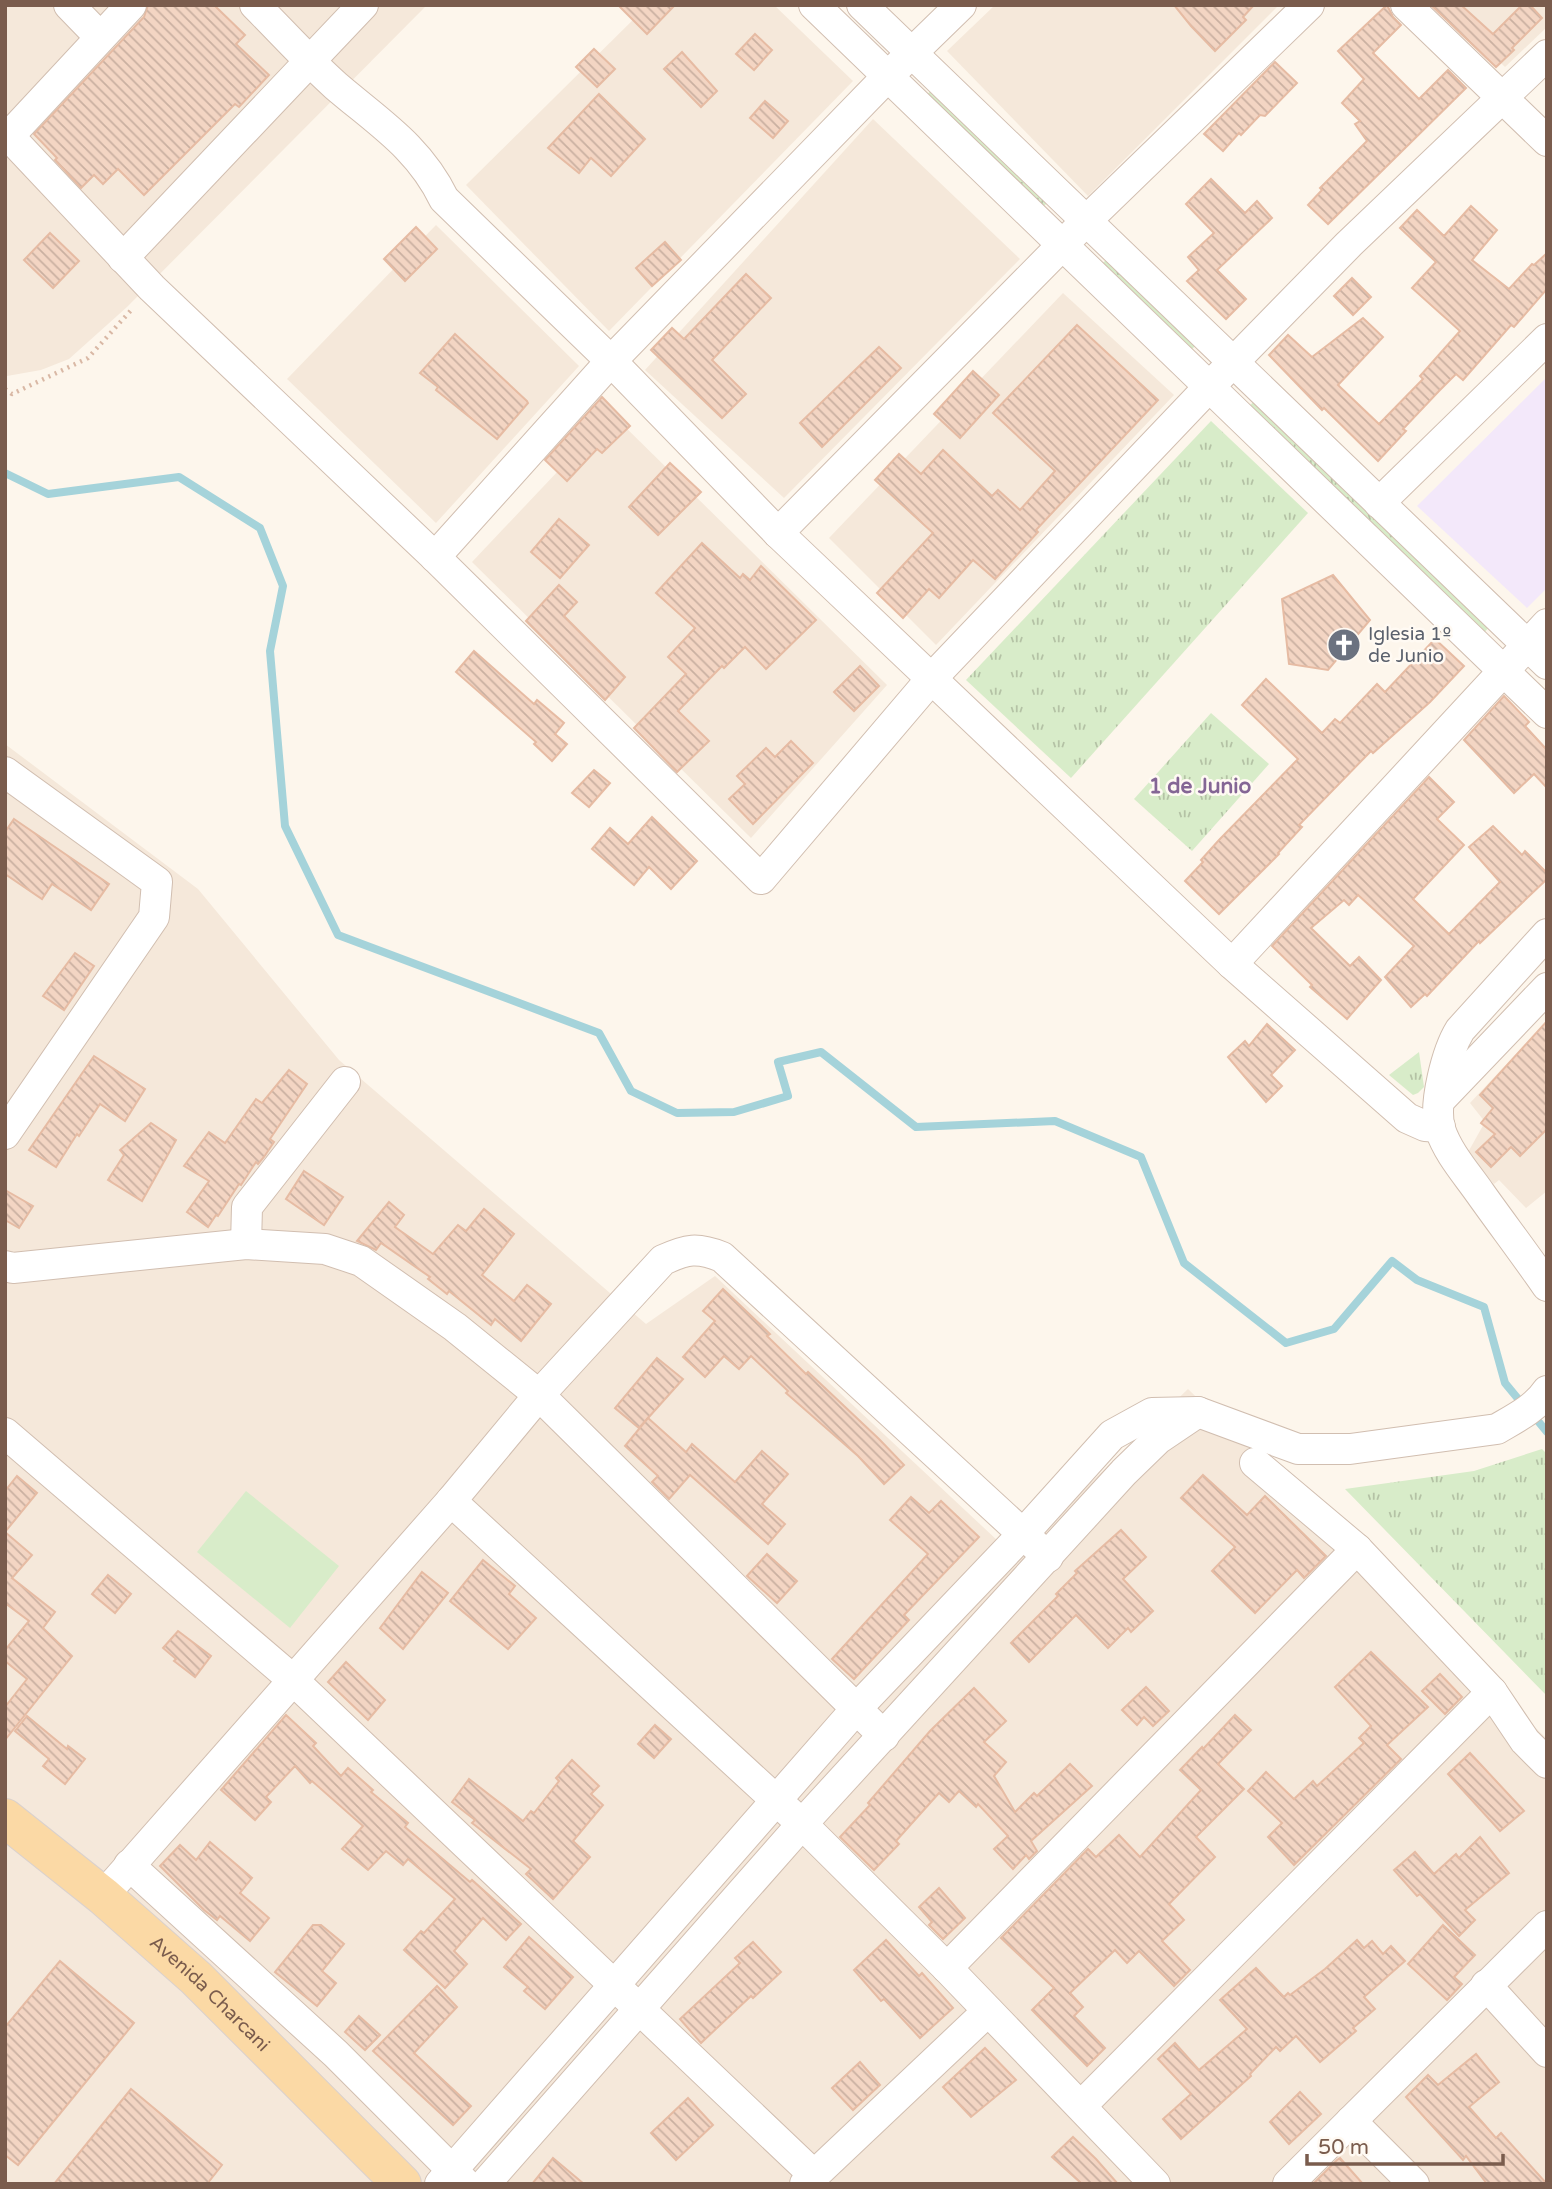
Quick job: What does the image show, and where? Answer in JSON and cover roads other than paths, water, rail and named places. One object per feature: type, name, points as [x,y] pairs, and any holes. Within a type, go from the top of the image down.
[{"type":"main road","name":"Avenida Charcani","points":[[5,1818],[103,1896],[196,1978],[402,2184]]},
{"type":"street","points":[[69,5],[100,37]]},
{"type":"street","points":[[131,5],[7,134],[152,288],[435,557],[761,879],[932,678],[1208,388],[1349,244],[1547,55]]},
{"type":"street","points":[[255,5],[336,86],[379,120],[416,156],[432,175],[444,198],[611,361],[778,533],[1232,964],[1407,1118],[1425,1126],[1440,1114],[1547,988]]},
{"type":"street","points":[[123,258],[363,5]]},
{"type":"street","points":[[814,5],[1547,713]]},
{"type":"street","points":[[862,5],[1378,503],[1540,644],[1503,670],[1232,964]]},
{"type":"street","points":[[435,557],[611,361],[887,77],[961,5]]},
{"type":"street","points":[[778,533],[1086,221],[1309,5]]},
{"type":"street","points":[[1406,5],[1547,141]]},
{"type":"street","points":[[1378,503],[1547,339]]},
{"type":"street","points":[[5,772],[157,882],[154,917],[5,1134]]},
{"type":"street","points":[[1547,934],[1456,1036],[1446,1059],[1440,1114],[1456,1160],[1547,1286]]},
{"type":"street","points":[[246,1244],[247,1207],[345,1082]]},
{"type":"street","points":[[5,1266],[13,1268],[246,1244],[325,1248],[360,1261],[455,1327],[539,1395],[884,1736]]},
{"type":"street","points":[[103,1896],[451,1501],[539,1395],[663,1260],[683,1251],[704,1250],[722,1257],[1048,1556]]},
{"type":"street","points":[[129,1865],[336,2054],[453,2179],[614,1985],[857,1708],[1023,1534],[1112,1434],[1152,1413],[1198,1412],[1297,1449],[1350,1449],[1497,1429],[1518,1417],[1545,1394]]},
{"type":"street","points":[[485,2184],[802,1824],[1124,1472],[1158,1439],[1198,1412]]},
{"type":"street","points":[[5,1433],[292,1679],[640,2010],[809,2179],[988,2011]]},
{"type":"street","points":[[1255,1463],[1357,1549],[1492,1692],[1525,1741],[1547,1763]]},
{"type":"street","points":[[451,1501],[802,1824],[947,1968],[1155,2184]]},
{"type":"street","points":[[947,1968],[1357,1549]]},
{"type":"street","points":[[1081,2106],[1492,1692]]},
{"type":"street","points":[[1287,2184],[1547,1926]]},
{"type":"street","points":[[1486,1985],[1547,2052]]},
{"type":"street","points":[[1351,2120],[1414,2184]]},
{"type":"waterway","points":[[5,473],[48,494],[179,477],[260,528],[283,586],[270,651],[285,826],[338,935],[599,1033],[631,1091],[677,1113],[734,1112],[788,1096],[778,1062],[821,1052],[916,1127],[1055,1121],[1141,1157],[1184,1263],[1286,1343],[1334,1329],[1392,1261],[1417,1280],[1484,1307],[1505,1383],[1524,1406]]},
{"type":"waterway","points":[[1533,1415],[1547,1432]]},
{"type":"place","name":"Iglesia 1º de Junio","points":[[1344,645]]},
{"type":"district","name":"1 de Junio","points":[[1200,786]]}]
